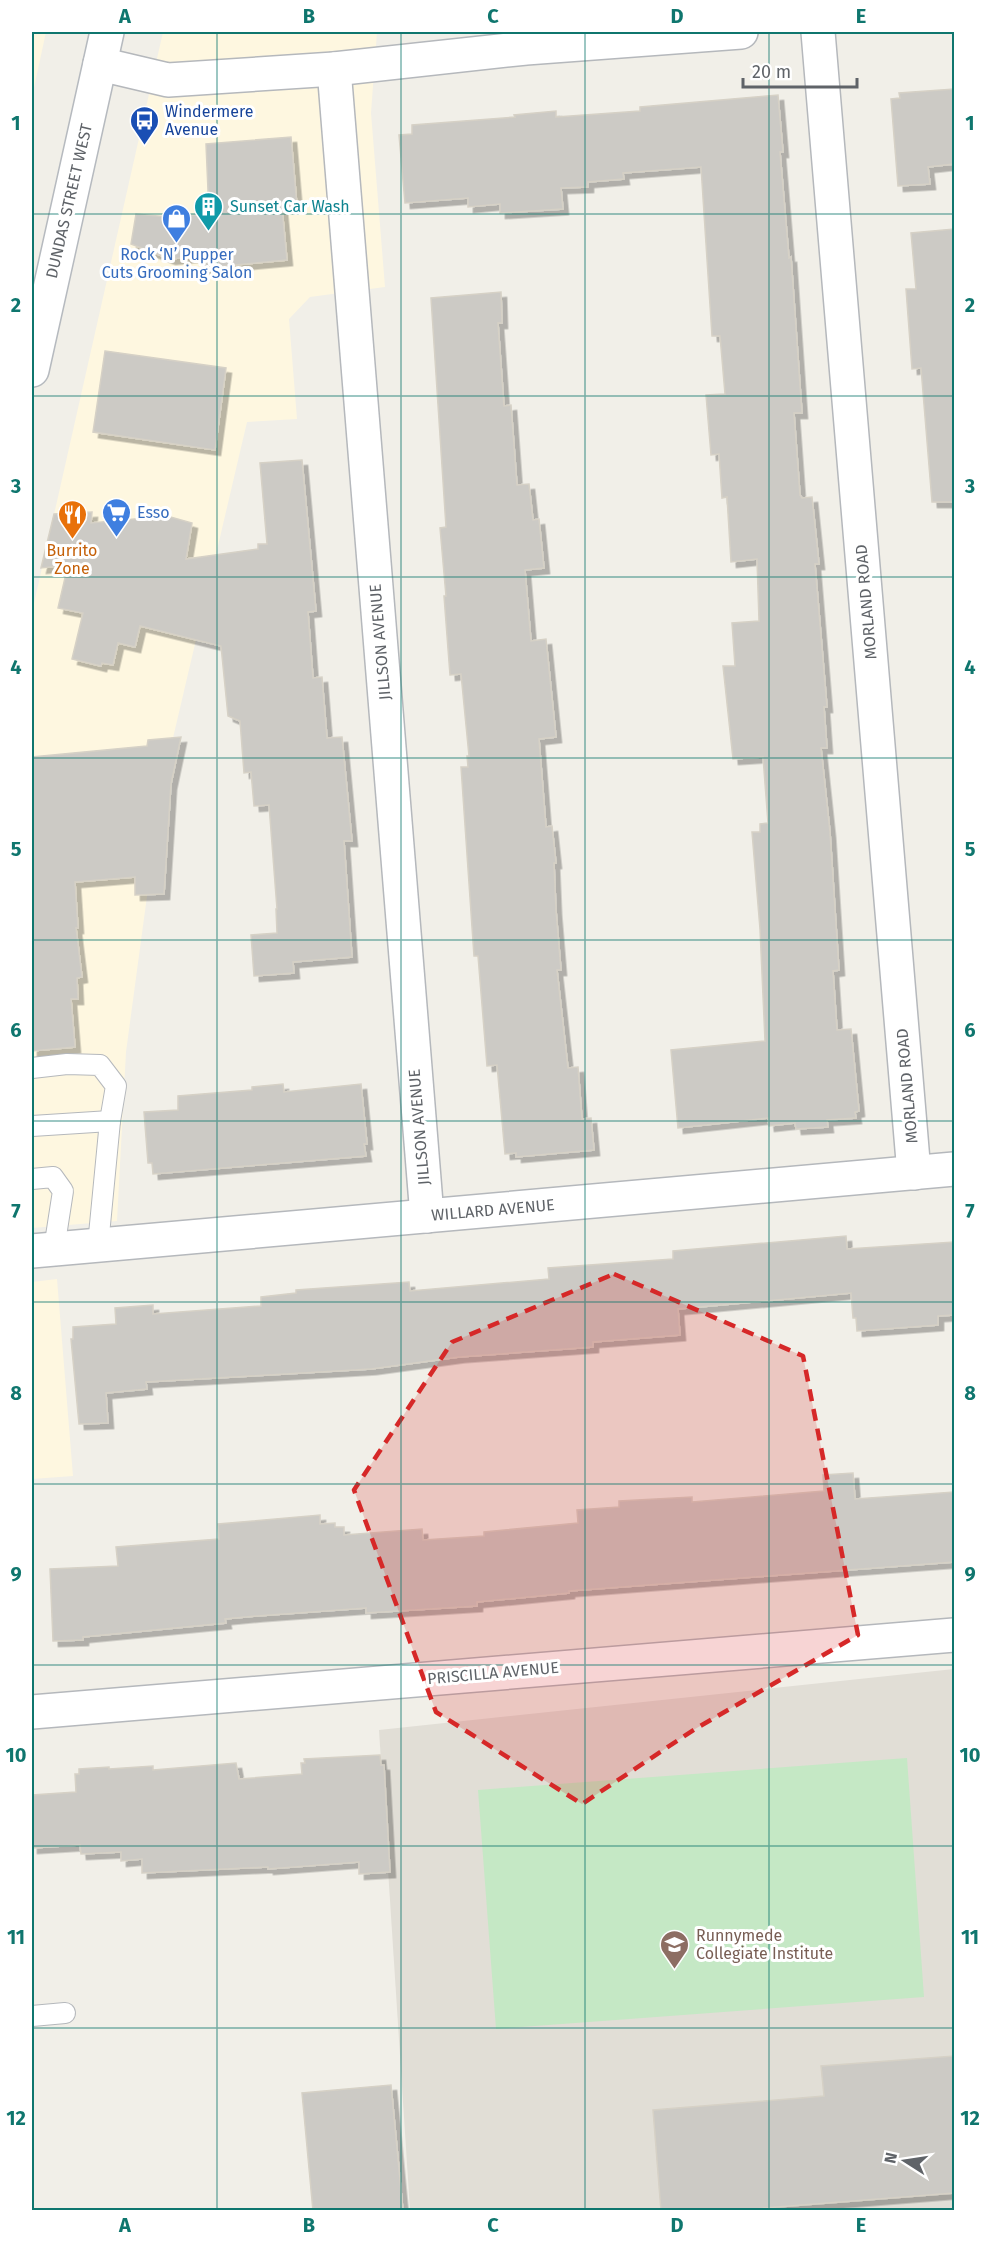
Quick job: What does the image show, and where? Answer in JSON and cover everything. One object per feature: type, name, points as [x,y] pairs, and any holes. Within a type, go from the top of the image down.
[{"type":"street","name":"DUNDAS STREET WEST","points":[[32,370],[107,32]]},
{"type":"street","points":[[100,64],[168,80],[334,69],[526,48],[741,32]]},
{"type":"street","name":"MORLAND ROAD","points":[[818,32],[914,1173]]},
{"type":"street","name":"JILLSON AVENUE","points":[[334,69],[427,1216]]},
{"type":"street","name":"WILLARD AVENUE","points":[[43,1250],[954,1169]]},
{"type":"street","name":"PRISCILLA AVENUE","points":[[32,1712],[954,1635]]},
{"type":"lane","points":[[32,1068],[67,1064],[100,1065],[116,1086],[110,1121],[98,1245]]},
{"type":"lane","points":[[32,1126],[110,1121]]},
{"type":"lane","points":[[32,1179],[53,1177],[63,1191],[43,1250]]},
{"type":"lane","points":[[32,2016],[66,2013]]},
{"type":"highlighted area","points":[[614,1274],[803,1356],[858,1635],[695,1729],[582,1804],[436,1712],[354,1490],[452,1342]]},
{"type":"shaded area","points":[[32,32],[46,32],[32,97]]},
{"type":"shaded area","points":[[163,32],[377,32],[371,113],[385,287],[310,297],[289,319],[297,419],[247,422],[162,785],[126,1052],[117,1221],[32,1228],[32,612]]},
{"type":"shaded area","points":[[57,1279],[73,1476],[32,1479],[32,1282]]},
{"type":"shaded area","name":"Runnymede Collegiate Institute","points":[[954,1669],[954,2210],[410,2210],[379,1730]]},
{"type":"green space","points":[[907,1758],[924,1997],[496,2029],[478,1790]]},
{"type":"building","points":[[954,89],[954,164],[928,167],[930,184],[898,186],[891,99],[900,98],[899,93]]},
{"type":"building","points":[[778,95],[783,152],[780,152],[789,258],[791,257],[802,413],[794,413],[800,495],[802,498],[812,497],[819,564],[815,564],[827,707],[824,707],[827,748],[821,748],[830,832],[839,970],[833,971],[837,1030],[851,1029],[859,1111],[855,1112],[856,1118],[827,1120],[828,1127],[796,1129],[795,1123],[769,1126],[768,1118],[678,1128],[671,1050],[765,1041],[760,929],[752,832],[760,832],[760,824],[768,823],[763,757],[733,759],[723,666],[735,666],[732,623],[759,621],[757,559],[731,562],[727,497],[722,498],[719,454],[711,455],[706,395],[725,394],[720,336],[712,336],[701,167],[623,173],[624,179],[588,182],[588,187],[561,188],[563,209],[500,213],[500,204],[468,207],[468,198],[405,203],[399,135],[412,134],[412,125],[515,117],[514,115],[556,111],[556,117],[640,111],[640,107]]},
{"type":"building","points":[[291,137],[297,206],[282,208],[287,260],[203,268],[201,256],[170,259],[131,244],[136,214],[169,217],[209,214],[206,144]]},
{"type":"building","points":[[954,229],[954,502],[932,502],[921,368],[912,369],[906,289],[916,289],[911,233]]},
{"type":"building","points":[[501,292],[502,323],[498,323],[504,406],[511,405],[517,485],[529,484],[533,520],[539,519],[544,568],[525,570],[531,641],[546,639],[556,737],[539,739],[546,827],[552,826],[556,863],[554,863],[556,910],[561,970],[557,970],[568,1068],[578,1067],[582,1119],[591,1118],[594,1150],[516,1157],[516,1153],[505,1154],[497,1065],[487,1066],[478,956],[474,956],[461,767],[468,767],[467,756],[469,756],[461,674],[450,675],[440,528],[446,527],[431,298]]},
{"type":"building","points":[[105,351],[226,368],[215,450],[93,432]]},
{"type":"building","points":[[302,460],[316,611],[308,612],[313,678],[322,677],[327,738],[342,737],[352,841],[344,841],[352,957],[293,962],[294,973],[254,976],[251,935],[277,933],[269,805],[254,806],[251,772],[244,773],[240,721],[228,716],[221,646],[140,626],[135,647],[118,643],[113,665],[102,663],[101,666],[72,659],[83,613],[58,608],[68,565],[41,568],[54,514],[92,512],[91,523],[167,516],[192,523],[186,559],[258,549],[258,544],[267,544],[260,463]]},
{"type":"building","points":[[181,737],[171,784],[164,894],[135,895],[135,877],[75,882],[78,928],[76,928],[82,977],[77,978],[78,999],[71,999],[75,1047],[32,1051],[32,757],[147,746],[148,740]]},
{"type":"building","points":[[283,1084],[284,1092],[361,1084],[367,1144],[364,1144],[366,1156],[153,1174],[152,1163],[148,1163],[144,1112],[178,1110],[178,1096],[252,1090],[252,1087]]},
{"type":"building","points":[[846,1236],[847,1249],[954,1242],[954,1315],[938,1316],[938,1325],[857,1331],[856,1318],[853,1318],[851,1293],[678,1309],[680,1335],[593,1342],[593,1347],[459,1357],[371,1369],[146,1382],[147,1389],[106,1393],[108,1423],[79,1424],[71,1339],[73,1339],[73,1327],[116,1324],[115,1308],[153,1305],[153,1314],[261,1306],[261,1297],[296,1293],[296,1290],[409,1282],[410,1291],[549,1279],[548,1268],[673,1259],[673,1251]]},
{"type":"building","points":[[853,1473],[855,1499],[954,1492],[954,1562],[569,1591],[569,1593],[477,1602],[477,1606],[366,1613],[366,1608],[257,1616],[225,1619],[226,1623],[83,1637],[83,1640],[53,1641],[50,1569],[118,1566],[116,1547],[219,1539],[218,1524],[320,1515],[320,1524],[335,1523],[335,1527],[344,1527],[344,1535],[422,1529],[423,1540],[484,1536],[484,1532],[578,1523],[577,1510],[619,1507],[619,1501],[692,1497],[692,1502],[824,1491],[823,1475]]},
{"type":"building","points":[[380,1755],[381,1765],[384,1765],[390,1872],[359,1874],[359,1862],[268,1869],[268,1867],[142,1873],[142,1859],[121,1861],[121,1852],[81,1854],[80,1845],[32,1848],[32,1795],[76,1792],[75,1774],[79,1774],[79,1769],[153,1766],[153,1770],[236,1763],[239,1779],[302,1774],[301,1763],[305,1763],[304,1759]]},
{"type":"building","points":[[954,2056],[954,2193],[728,2211],[661,2211],[653,2110],[824,2096],[821,2066]]},
{"type":"building","points":[[391,2085],[403,2211],[313,2211],[302,2093]]},
{"type":"place","name":"Windermere Avenue","points":[[144,146]]},
{"type":"place","name":"Sunset Car Wash","points":[[209,232]]},
{"type":"place","name":"Rock ‘N’ Pupper Cuts Grooming Salon","points":[[177,244]]},
{"type":"place","name":"Esso","points":[[116,538]]},
{"type":"place","name":"Burrito Zone","points":[[72,540]]},
{"type":"place","name":"Runnymede Collegiate Institute","points":[[675,1970]]}]
